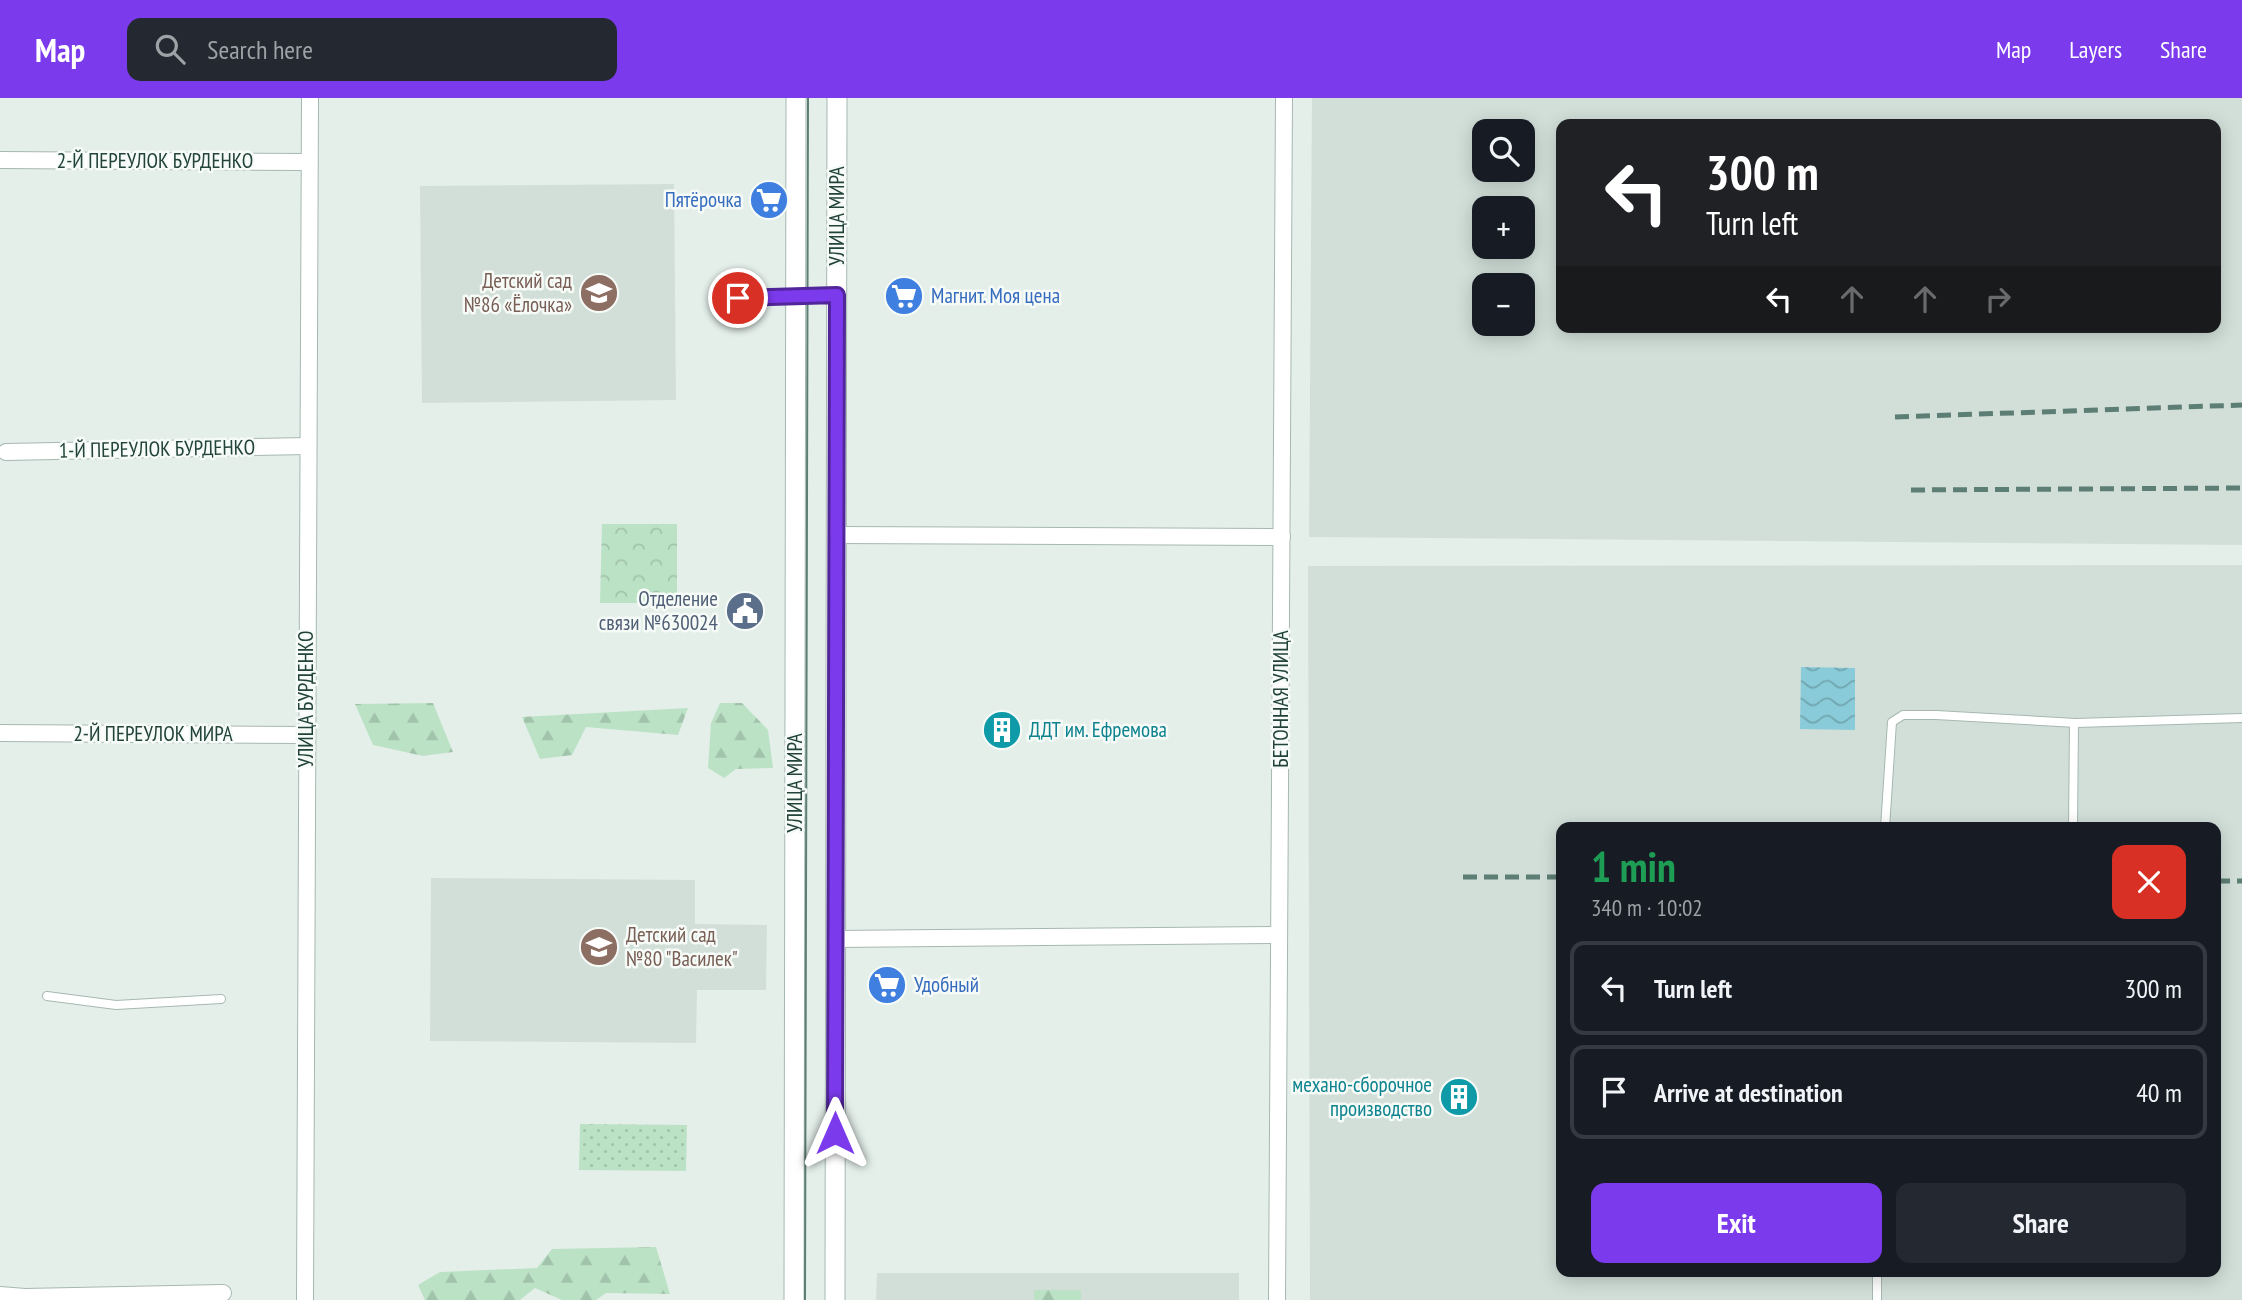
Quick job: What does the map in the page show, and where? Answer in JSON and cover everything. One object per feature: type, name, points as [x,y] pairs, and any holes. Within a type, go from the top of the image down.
[{"type":"street","name":"УЛИЦА БУРДЕНКО","points":[[305,1300],[310,98]]},
{"type":"street","name":"УЛИЦА МИРА","points":[[794,1300],[796,98]]},
{"type":"street","name":"УЛИЦА МИРА","points":[[835,1300],[837,98]]},
{"type":"street","name":"БЕТОННАЯ УЛИЦА","points":[[1277,1300],[1284,98]]},
{"type":"street","name":"2-Й ПЕРЕУЛОК БУРДЕНКО","points":[[0,160],[309,162]]},
{"type":"street","name":"1-Й ПЕРЕУЛОК БУРДЕНКО","points":[[6,452],[308,446]]},
{"type":"street","points":[[836,535],[1282,537]]},
{"type":"street","name":"2-Й ПЕРЕУЛОК МИРА","points":[[0,733],[306,735]]},
{"type":"street","points":[[835,939],[1279,935]]},
{"type":"street","points":[[0,1295],[25,1297],[223,1293]]},
{"type":"lane","points":[[716,298],[837,295]]},
{"type":"lane","points":[[1885,822],[1892,722],[1903,715],[2074,723],[2242,718]]},
{"type":"lane","points":[[2073,822],[2074,723]]},
{"type":"lane","points":[[47,996],[116,1004],[221,999]]},
{"type":"lane","points":[[1877,1277],[1877,1300]]},
{"type":"shaded area","points":[[1312,98],[2242,98],[2242,545],[1309,537]]},
{"type":"shaded area","points":[[674,184],[676,400],[422,403],[420,186]]},
{"type":"shaded area","points":[[2242,565],[2242,1300],[1310,1300],[1308,566]]},
{"type":"shaded area","name":"Детский сад №80 \"Василек\"","points":[[431,878],[695,880],[695,924],[767,925],[766,990],[697,990],[696,1043],[430,1041]]},
{"type":"shaded area","points":[[877,1273],[1239,1273],[1239,1300],[876,1300]]},
{"type":"green space","points":[[602,524],[677,524],[677,603],[600,603]]},
{"type":"green space","points":[[433,703],[453,752],[423,756],[373,745],[355,704]]},
{"type":"green space","points":[[720,703],[742,703],[768,730],[773,768],[736,769],[724,778],[708,768],[711,723]]},
{"type":"green space","points":[[688,708],[678,735],[586,727],[572,755],[540,759],[522,717]]},
{"type":"green space","points":[[580,1124],[687,1125],[686,1171],[579,1170]]},
{"type":"green space","points":[[656,1247],[670,1294],[606,1293],[596,1300],[562,1300],[535,1288],[520,1300],[425,1300],[418,1285],[440,1272],[537,1268],[552,1249]]},
{"type":"green space","points":[[1034,1290],[1081,1290],[1081,1300],[1034,1300]]},
{"type":"water","points":[[1801,667],[1855,668],[1855,730],[1800,729]]},
{"type":"tram line","points":[[805,1300],[808,98]]},
{"type":"railway","points":[[1895,417],[2242,405]]},
{"type":"railway","points":[[1911,490],[2242,488]]},
{"type":"railway","points":[[1463,877],[1556,877]]},
{"type":"railway","points":[[2221,881],[2242,881]]},
{"type":"place","name":"Пятёрочка","points":[[769,200]]},
{"type":"place","name":"Детский сад №86 «Ёлочка»","points":[[599,293]]},
{"type":"place","name":"Магнит. Моя цена","points":[[904,296]]},
{"type":"place","name":"Отделение связи №630024","points":[[745,611]]},
{"type":"place","name":"ДДТ им. Ефремова","points":[[1002,730]]},
{"type":"place","name":"Детский сад №80 \"Василек\"","points":[[599,947]]},
{"type":"place","name":"Удобный","points":[[887,985]]},
{"type":"place","name":"механо-сборочное производство","points":[[1459,1097]]},
{"type":"route","points":[[738,298],[837,295],[835,1133]]}]
